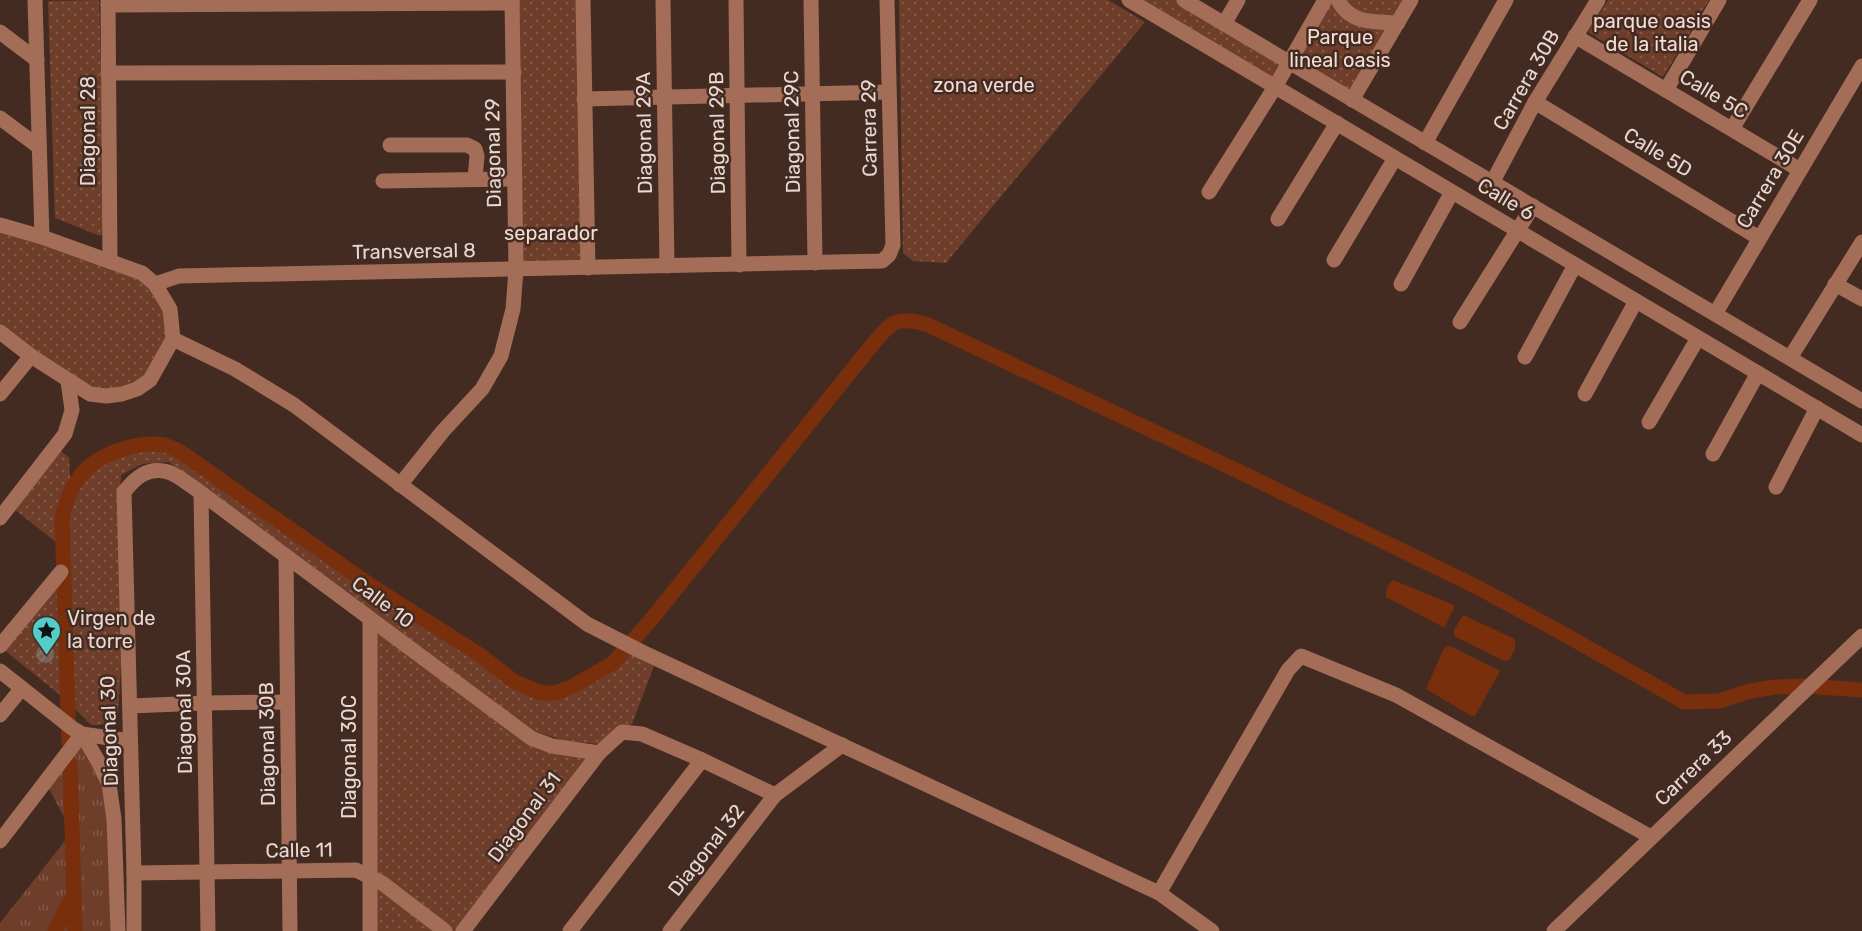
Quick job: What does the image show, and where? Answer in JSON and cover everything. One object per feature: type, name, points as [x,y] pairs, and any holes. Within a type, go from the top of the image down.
[{"type":"street","points":[[35,0],[42,237]]},
{"type":"street","points":[[582,0],[588,268]]},
{"type":"street","name":"Diagonal 29A","points":[[663,0],[667,266]]},
{"type":"street","name":"Diagonal 29B","points":[[736,0],[740,265]]},
{"type":"street","name":"Diagonal 29C","points":[[810,0],[815,263]]},
{"type":"street","name":"Carrera 29","points":[[887,0],[893,245],[889,255]]},
{"type":"street","name":"Calle 6","points":[[1129,0],[1862,435]]},
{"type":"street","name":"Calle 6","points":[[1184,0],[1862,401]]},
{"type":"street","points":[[1224,24],[1238,0]]},
{"type":"street","points":[[1209,192],[1275,87],[1325,0]]},
{"type":"street","points":[[1338,0],[1346,12],[1358,20],[1398,23]]},
{"type":"street","points":[[1353,100],[1411,0]]},
{"type":"street","points":[[1425,143],[1506,0]]},
{"type":"street","name":"Carrera 30B","points":[[1492,183],[1535,102],[1598,0]]},
{"type":"street","points":[[1666,90],[1719,0]]},
{"type":"street","points":[[1732,129],[1810,0]]},
{"type":"street","points":[[108,2],[512,2]]},
{"type":"street","name":"Diagonal 28","points":[[108,2],[110,261]]},
{"type":"street","name":"Diagonal 29","points":[[400,485],[443,431],[482,388],[501,356],[513,309],[516,270],[512,2]]},
{"type":"street","points":[[0,32],[37,60]]},
{"type":"street","name":"Calle 5C","points":[[1575,36],[1800,170]]},
{"type":"street","name":"Carrera 30E","points":[[1715,314],[1862,66]]},
{"type":"street","points":[[108,73],[514,72]]},
{"type":"street","points":[[584,99],[890,92]]},
{"type":"street","name":"Calle 5D","points":[[1535,102],[1759,238]]},
{"type":"street","points":[[0,118],[39,147]]},
{"type":"street","points":[[1278,219],[1336,123]]},
{"type":"street","points":[[390,145],[467,145],[475,148],[477,156],[475,179]]},
{"type":"street","points":[[1334,260],[1395,158]]},
{"type":"street","points":[[383,180],[515,179]]},
{"type":"street","points":[[1401,284],[1452,192]]},
{"type":"street","points":[[1460,322],[1533,206]]},
{"type":"street","points":[[0,225],[42,237],[142,273],[155,284],[171,309],[173,339],[150,380],[137,389],[106,396],[90,394],[68,381],[0,332]]},
{"type":"street","points":[[1790,358],[1862,242]]},
{"type":"street","name":"Transversal 8","points":[[155,284],[179,276],[815,263],[882,261],[889,255]]},
{"type":"street","points":[[1525,357],[1575,265]]},
{"type":"street","points":[[1835,284],[1862,299]]},
{"type":"street","points":[[1585,394],[1636,301]]},
{"type":"street","points":[[1649,422],[1698,338]]},
{"type":"street","points":[[173,339],[235,369],[294,405],[587,624],[642,652],[1159,893],[1212,931]]},
{"type":"street","points":[[0,394],[31,356]]},
{"type":"street","points":[[1713,454],[1758,373]]},
{"type":"street","points":[[0,519],[65,434],[72,410],[68,381]]},
{"type":"street","points":[[1776,488],[1817,408]]},
{"type":"street","name":"Calle 10","points":[[149,471],[168,472],[201,493],[531,738],[552,746],[599,753]]},
{"type":"street","name":"Diagonal 30","points":[[134,931],[124,492],[134,478],[149,471]]},
{"type":"street","name":"Diagonal 30A","points":[[201,493],[208,931]]},
{"type":"street","name":"Diagonal 30B","points":[[286,556],[290,931]]},
{"type":"street","points":[[0,646],[61,572]]},
{"type":"street","name":"Diagonal 30C","points":[[370,619],[370,931]]},
{"type":"street","name":"Carrera 33","points":[[1554,931],[1862,636]]},
{"type":"street","points":[[1159,893],[1288,670],[1301,656],[1396,695],[1652,837]]},
{"type":"street","points":[[0,671],[77,731],[130,741]]},
{"type":"street","points":[[0,715],[22,688]]},
{"type":"street","points":[[130,706],[204,702],[287,702]]},
{"type":"street","points":[[0,841],[77,731]]},
{"type":"street","name":"Diagonal 30","points":[[77,731],[98,761],[109,784],[114,819],[118,931]]},
{"type":"street","name":"Diagonal 31","points":[[463,931],[599,753],[622,732],[642,734],[702,760]]},
{"type":"street","name":"Diagonal 32","points":[[670,931],[775,795],[842,745]]},
{"type":"street","points":[[570,931],[702,760],[775,795]]},
{"type":"street","name":"Calle 11","points":[[134,873],[356,870],[404,898],[445,931]]},
{"type":"green space","points":[[99,0],[106,231],[100,236],[55,218],[48,1]]},
{"type":"green space","name":"separador","points":[[513,0],[580,0],[588,268],[516,270]]},
{"type":"green space","name":"zona verde","points":[[899,0],[1108,0],[1145,22],[946,263],[913,261],[903,253]]},
{"type":"green space","points":[[1129,0],[1192,0],[1292,58],[1275,87]]},
{"type":"green space","name":"Parque lineal oasis","points":[[1328,0],[1338,8],[1394,25],[1352,95],[1296,57]]},
{"type":"green space","points":[[1343,0],[1407,0],[1397,18],[1358,16]]},
{"type":"green space","name":"parque oasis de la italia","points":[[1608,0],[1709,0],[1663,77],[1588,32]]},
{"type":"green space","points":[[0,230],[158,281],[173,339],[150,380],[90,394],[0,327]]},
{"type":"green space","points":[[134,446],[165,446],[182,453],[368,586],[480,655],[525,688],[541,694],[557,696],[613,667],[627,653],[654,666],[632,724],[618,729],[599,744],[565,741],[528,729],[169,462],[142,464],[121,475],[122,648],[118,715],[106,724],[91,725],[71,705],[62,532],[62,542],[57,543],[14,509],[61,451],[69,458],[71,491],[81,475],[108,455]]},
{"type":"green space","points":[[59,577],[65,699],[3,649]]},
{"type":"green space","points":[[370,619],[531,738],[599,753],[463,931],[370,931]]},
{"type":"green space","points":[[82,734],[109,784],[115,931],[0,931],[0,923],[72,832],[47,785]]},
{"type":"shaded area","points":[[1393,580],[1454,605],[1445,626],[1386,597],[1387,588]]},
{"type":"shaded area","points":[[1463,615],[1515,639],[1515,649],[1509,660],[1504,661],[1454,636],[1454,630]]},
{"type":"shaded area","points":[[1446,646],[1500,671],[1475,716],[1426,689]]},
{"type":"building","points":[[45,645],[51,648],[54,654],[51,660],[45,663],[39,660],[36,654],[39,648]]},
{"type":"waterway","points":[[69,742],[62,519],[68,496],[76,481],[87,468],[107,455],[130,447],[154,444],[165,445],[178,451],[370,585],[480,655],[515,682],[541,693],[556,693],[613,663],[650,621],[879,337],[890,326],[901,321],[926,324],[1475,586],[1684,702],[1719,701],[1750,691],[1776,687],[1805,686],[1862,690]]},
{"type":"waterway","points":[[70,763],[75,931]]},
{"type":"waterway","points":[[55,931],[72,897]]},
{"type":"place","name":"Virgen de la torre","points":[[46,656]]}]
